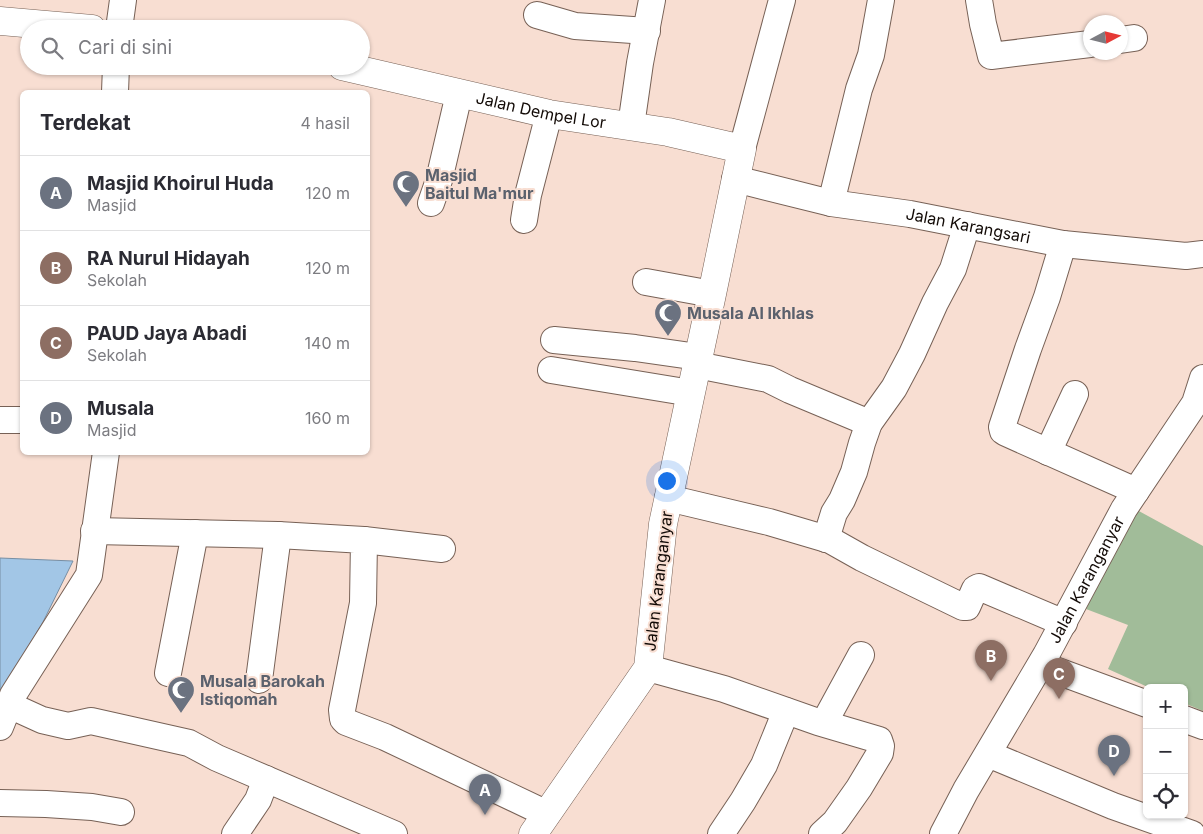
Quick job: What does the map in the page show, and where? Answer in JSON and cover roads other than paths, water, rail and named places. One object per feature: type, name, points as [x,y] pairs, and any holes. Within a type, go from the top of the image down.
[{"type":"street","points":[[120,20],[123,0]]},
{"type":"street","points":[[631,126],[640,62],[652,0]]},
{"type":"street","points":[[742,149],[782,0]]},
{"type":"street","points":[[830,203],[860,89],[871,55],[882,0]]},
{"type":"street","points":[[979,0],[983,24],[992,56],[1083,45]]},
{"type":"street","points":[[537,15],[575,26],[647,31]]},
{"type":"street","points":[[0,20],[20,22]]},
{"type":"street","name":"Jalan Dempel Lor","points":[[370,73],[549,114],[631,126],[742,149]]},
{"type":"street","points":[[115,90],[116,75]]},
{"type":"street","points":[[431,203],[439,180],[459,94]]},
{"type":"street","points":[[524,220],[528,195],[549,114]]},
{"type":"street","name":"Jalan Karanganyar","points":[[540,824],[648,668],[663,524],[742,149]]},
{"type":"street","name":"Jalan Karangsari","points":[[735,179],[830,203],[910,214],[1063,244],[1186,256],[1203,254]]},
{"type":"street","points":[[826,539],[834,513],[854,472],[869,424],[894,388],[912,354],[953,268],[967,225]]},
{"type":"street","points":[[1063,244],[1047,298],[1002,427],[1006,433],[1136,491]]},
{"type":"street","points":[[646,282],[712,294]]},
{"type":"street","points":[[554,340],[635,348],[698,361],[768,379],[869,424]]},
{"type":"street","points":[[551,370],[691,392]]},
{"type":"street","name":"Jalan Karanganyar","points":[[943,834],[966,790],[1041,665],[1124,509],[1194,403],[1203,378]]},
{"type":"street","points":[[1048,452],[1075,394]]},
{"type":"street","points":[[0,420],[20,420]]},
{"type":"street","points":[[106,455],[89,575],[13,695],[5,716],[42,720],[68,726],[91,721],[189,743],[217,758],[394,834]]},
{"type":"street","points":[[668,498],[769,522],[826,539],[963,607],[967,607],[975,589],[979,587],[1064,623]]},
{"type":"street","points":[[94,531],[278,535],[364,540],[442,549]]},
{"type":"street","points":[[168,673],[195,533]]},
{"type":"street","points":[[259,680],[278,535]]},
{"type":"street","points":[[364,540],[363,603],[342,710],[343,719],[346,722],[385,737],[540,824]]},
{"type":"street","points":[[824,724],[861,655]]},
{"type":"street","points":[[1041,665],[1143,703]]},
{"type":"street","points":[[648,668],[724,689],[824,724],[879,740],[881,746],[880,753],[859,788],[834,822],[822,834]]},
{"type":"street","points":[[720,834],[743,801],[764,765],[786,711]]},
{"type":"street","points":[[1188,720],[1203,726]]},
{"type":"street","points":[[988,754],[1112,806],[1192,834]]},
{"type":"street","points":[[235,834],[258,800],[266,779]]},
{"type":"street","points":[[0,803],[92,807],[121,812]]},
{"type":"water","points":[[0,558],[73,561],[43,622],[0,694]]},
{"type":"place","name":"Masjid Baitul Ma'mur","points":[[406,208]]},
{"type":"place","name":"Musala Al Ikhlas","points":[[668,337]]},
{"type":"place","name":"RA Nurul Hidayah","points":[[991,681]]},
{"type":"place","name":"PAUD Jaya Abadi","points":[[1059,699]]},
{"type":"place","name":"Musala Barokah Istiqomah","points":[[181,714]]},
{"type":"place","name":"Musala","points":[[1114,776]]},
{"type":"place","name":"Masjid Khoirul Huda","points":[[485,815]]}]
